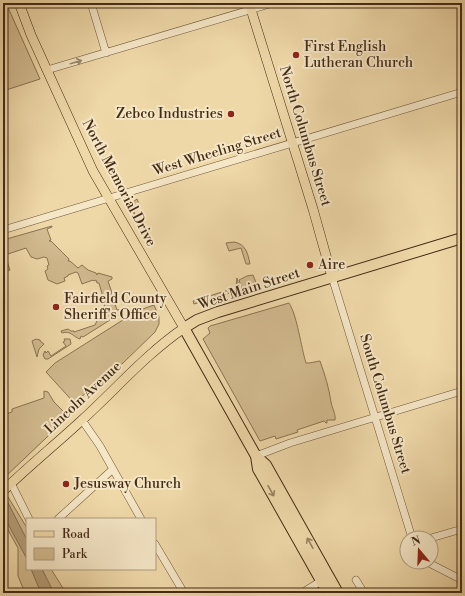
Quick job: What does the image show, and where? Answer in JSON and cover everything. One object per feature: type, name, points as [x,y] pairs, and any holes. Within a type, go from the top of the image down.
[{"type":"highway","name":"West Main Street","points":[[184,328],[197,320],[218,312],[462,238]]},
{"type":"highway","points":[[184,328],[256,456],[266,465],[338,593]]},
{"type":"highway","points":[[256,456],[258,469],[328,593]]},
{"type":"main road","name":"North Memorial Drive","points":[[19,3],[47,70],[93,171],[184,328]]},
{"type":"main road","name":"North Columbus Street","points":[[250,6],[313,209],[332,277]]},
{"type":"main road","name":"Lincoln Avenue","points":[[7,487],[82,420],[163,343],[184,328]]},
{"type":"street","points":[[91,3],[106,53]]},
{"type":"street","points":[[47,70],[106,53],[250,6],[273,3]]},
{"type":"street","name":"West Wheeling Street","points":[[3,230],[462,92]]},
{"type":"street","name":"South Columbus Street","points":[[332,277],[410,530]]},
{"type":"street","points":[[256,456],[281,446],[462,391]]},
{"type":"street","points":[[82,420],[100,446],[140,518]]},
{"type":"street","points":[[59,518],[113,469]]},
{"type":"street","points":[[7,487],[28,518]]},
{"type":"street","points":[[439,536],[462,529]]},
{"type":"street","points":[[156,546],[184,593]]},
{"type":"street","points":[[439,568],[462,580]]},
{"type":"street","points":[[356,580],[364,593]]},
{"type":"street","points":[[302,593],[321,581]]},
{"type":"green space","points":[[3,3],[6,3],[40,79],[3,91]]},
{"type":"green space","points":[[137,199],[140,206],[134,212],[134,215],[130,207]]},
{"type":"green space","points":[[52,226],[47,229],[51,240],[49,241],[51,241],[69,259],[68,261],[78,268],[82,265],[97,275],[98,273],[112,277],[112,279],[108,281],[112,293],[110,294],[112,295],[117,310],[123,309],[123,312],[111,320],[109,318],[110,320],[83,337],[81,336],[80,339],[68,332],[62,333],[61,331],[68,329],[74,332],[95,325],[105,304],[99,283],[97,283],[96,280],[82,284],[78,273],[76,272],[64,278],[65,281],[57,284],[48,280],[45,271],[48,269],[47,266],[49,265],[47,258],[44,257],[37,259],[31,257],[26,248],[5,255],[10,270],[3,273],[3,240]]},
{"type":"green space","points":[[234,242],[244,247],[250,264],[246,264],[241,248],[229,251],[226,243]]},
{"type":"green space","points":[[253,275],[257,285],[242,289],[239,280]]},
{"type":"green space","points":[[237,278],[240,290],[194,304],[193,301],[235,288]]},
{"type":"green space","points":[[289,303],[297,323],[306,363],[320,361],[328,387],[335,420],[327,420],[327,423],[324,421],[276,439],[275,436],[260,441],[203,339],[210,333],[208,328],[210,326]]},
{"type":"green space","points":[[154,305],[159,317],[159,324],[155,332],[123,363],[81,397],[83,401],[77,406],[46,372],[55,363],[137,311]]},
{"type":"green space","points":[[36,339],[40,340],[44,344],[39,349],[37,357],[32,341]]},
{"type":"green space","points":[[64,339],[70,339],[71,344],[48,359],[45,359],[43,355],[45,351],[46,353],[48,351],[51,356],[66,346],[63,342],[65,341]]},
{"type":"green space","points":[[44,391],[48,392],[54,402],[67,415],[67,418],[3,479],[3,415],[12,412],[12,409],[44,398]]},
{"type":"green space","points":[[8,497],[26,526],[26,570],[52,570],[66,593],[25,593],[18,576],[18,548],[3,521],[3,503]]},
{"type":"shaded area","points":[[3,493],[26,538],[26,557],[3,515]]},
{"type":"shaded area","points":[[31,570],[42,570],[54,593],[41,593]]},
{"type":"place","name":"First English Lutheran Church","points":[[296,55]]},
{"type":"place","name":"Zebco Industries","points":[[231,114]]},
{"type":"place","name":"Aire","points":[[310,265]]},
{"type":"place","name":"Fairfield County Sheriff's Office","points":[[56,307]]},
{"type":"place","name":"Jesusway Church","points":[[66,484]]}]
